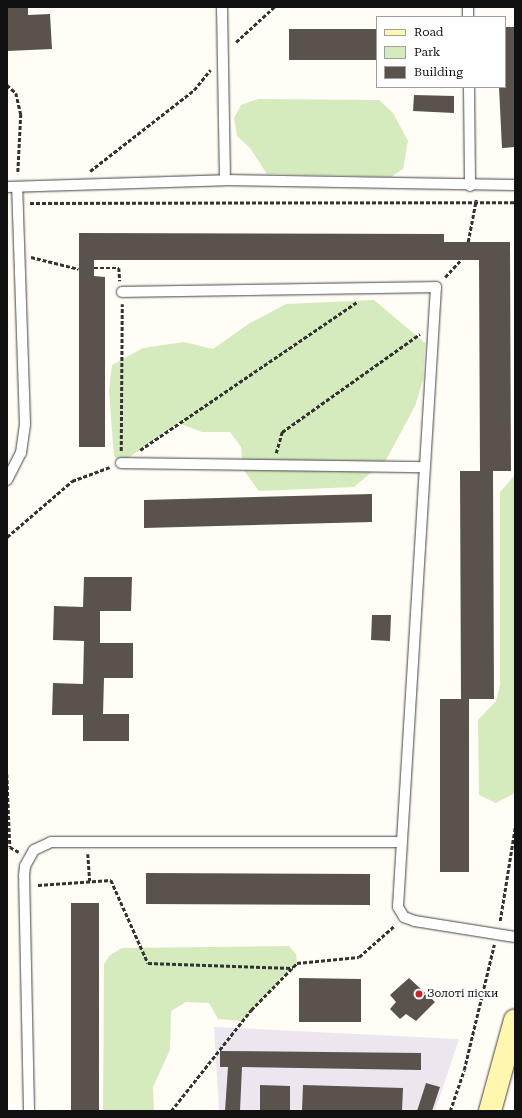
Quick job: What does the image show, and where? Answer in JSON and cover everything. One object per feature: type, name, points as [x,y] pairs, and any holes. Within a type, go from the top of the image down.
[{"type":"street","points":[[490,1111],[515,1020]]},
{"type":"lane","points":[[222,7],[224,53],[225,180]]},
{"type":"lane","points":[[469,88],[474,186]]},
{"type":"lane","points":[[7,480],[21,453],[25,424],[18,203],[12,187],[225,180],[474,186],[515,185]]},
{"type":"lane","points":[[122,292],[436,287],[423,467],[415,670],[401,842],[398,902],[404,917],[515,937]]},
{"type":"lane","points":[[122,463],[423,467]]},
{"type":"lane","points":[[29,1111],[24,886],[28,857],[42,844],[87,842],[401,842]]},
{"type":"path","points":[[73,185],[194,90],[224,53],[274,7]]},
{"type":"path","points":[[7,85],[16,93],[21,114],[12,187]]},
{"type":"path","points":[[468,242],[476,201],[474,186]]},
{"type":"path","points":[[18,203],[515,202]]},
{"type":"path","points":[[19,254],[78,269]]},
{"type":"path","points":[[436,287],[461,260]]},
{"type":"path","points":[[94,268],[119,268],[122,292],[122,463]]},
{"type":"path","points":[[7,537],[72,481],[122,463],[379,288]]},
{"type":"path","points":[[272,465],[282,432],[433,325]]},
{"type":"path","points":[[7,774],[10,847],[28,857]]},
{"type":"path","points":[[450,1111],[464,1070],[497,934],[515,827]]},
{"type":"path","points":[[87,842],[90,881]]},
{"type":"path","points":[[24,886],[111,880],[148,963],[293,968]]},
{"type":"path","points":[[171,1111],[251,1010],[297,963],[358,957],[404,917]]},
{"type":"shaded area","points":[[214,1027],[459,1039],[435,1111],[219,1111]]},
{"type":"green space","points":[[258,99],[379,100],[393,113],[408,141],[403,169],[391,177],[267,174],[250,148],[237,136],[234,118],[241,105]]},
{"type":"green space","points":[[374,300],[425,343],[423,380],[415,406],[386,460],[354,487],[259,491],[243,469],[241,447],[230,432],[202,432],[178,423],[121,463],[114,456],[109,391],[112,365],[143,348],[184,342],[213,349],[250,323],[286,304]]},
{"type":"green space","points":[[515,475],[515,793],[496,803],[479,795],[478,720],[496,701],[500,685],[500,492]]},
{"type":"green space","points":[[289,946],[296,954],[297,963],[243,1021],[218,1019],[209,1003],[186,1002],[171,1011],[170,1050],[153,1087],[154,1111],[103,1111],[104,964],[110,955],[122,948]]},
{"type":"building","points":[[7,7],[28,7],[28,15],[50,14],[52,49],[7,51]]},
{"type":"building","points":[[506,27],[515,27],[515,147],[502,148],[499,88],[506,88]]},
{"type":"building","points":[[289,29],[376,29],[376,60],[289,60]]},
{"type":"building","points":[[414,95],[454,96],[454,113],[413,111]]},
{"type":"building","points":[[79,233],[444,234],[444,242],[510,242],[511,471],[493,471],[494,699],[469,699],[469,872],[440,872],[440,699],[461,699],[460,471],[480,471],[479,260],[94,260],[94,276],[105,277],[105,447],[79,447]]},
{"type":"building","points":[[372,494],[372,522],[144,528],[144,500]]},
{"type":"building","points":[[84,577],[132,577],[131,611],[100,611],[100,643],[133,643],[133,678],[104,678],[103,714],[129,714],[129,741],[83,741],[83,715],[52,715],[53,683],[83,684],[84,641],[53,640],[54,606],[83,607]]},
{"type":"building","points":[[372,615],[391,615],[390,641],[371,640]]},
{"type":"building","points":[[146,873],[370,874],[370,905],[146,904]]},
{"type":"building","points":[[71,903],[99,903],[99,1111],[71,1111]]},
{"type":"building","points":[[299,978],[361,979],[361,1022],[299,1022]]},
{"type":"building","points":[[409,978],[435,1002],[416,1021],[406,1014],[400,1019],[390,1009],[396,1002],[390,995]]},
{"type":"building","points":[[220,1051],[421,1053],[421,1070],[242,1067],[240,1111],[225,1111],[228,1067],[220,1067]]},
{"type":"building","points":[[426,1083],[440,1087],[432,1111],[417,1111]]},
{"type":"building","points":[[260,1085],[290,1086],[290,1111],[260,1111]]},
{"type":"building","points":[[303,1085],[403,1088],[402,1111],[302,1111]]},
{"type":"place","name":"Золоті піски","points":[[419,994]]}]
